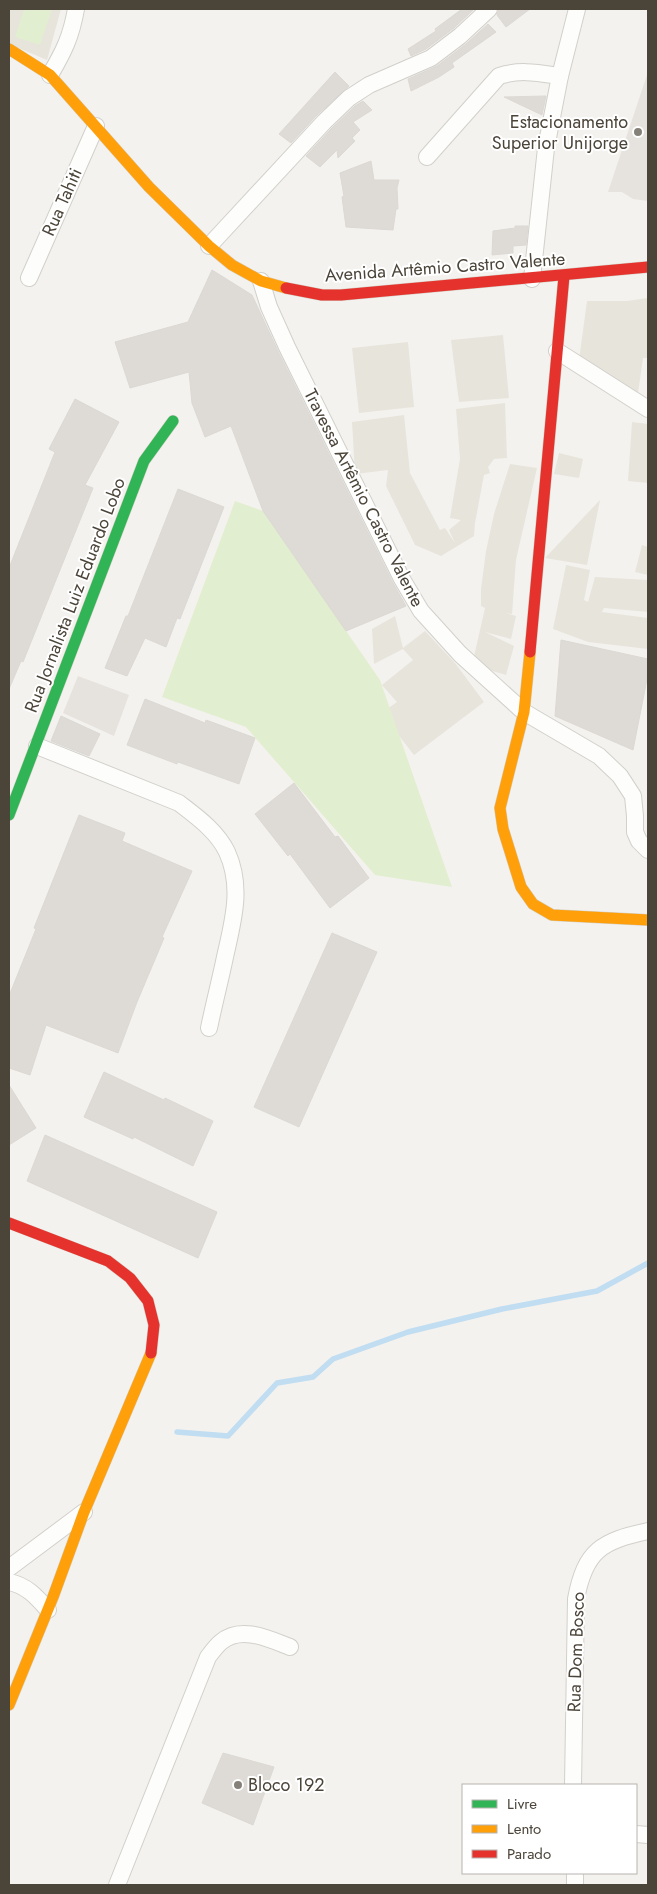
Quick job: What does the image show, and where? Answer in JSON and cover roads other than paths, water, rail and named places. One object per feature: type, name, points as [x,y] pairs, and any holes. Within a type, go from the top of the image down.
[{"type":"street","points":[[50,75],[67,46],[76,9]]},
{"type":"street","points":[[209,246],[324,122],[349,98],[369,85],[431,58],[460,36],[489,9]]},
{"type":"street","points":[[532,278],[546,148],[560,76],[577,9]]},
{"type":"street","name":"Avenida Artêmio Castro Valente","points":[[9,49],[50,75],[149,187],[209,246],[232,265],[261,281],[304,292],[341,295],[648,267]]},
{"type":"street","points":[[427,157],[499,76],[523,71],[560,76]]},
{"type":"street","name":"Rua Tahiti","points":[[28,278],[96,126]]},
{"type":"street","points":[[564,276],[524,712],[500,808],[503,829],[522,887],[533,904],[552,915],[648,920]]},
{"type":"street","name":"Travessa Artêmio Castro Valente","points":[[261,281],[269,306],[287,347],[406,587],[422,611],[440,634],[460,654],[524,712],[599,756],[620,776],[633,796],[635,832],[639,841],[648,850]]},
{"type":"street","points":[[557,351],[648,409]]},
{"type":"street","name":"Rua Jornalista Luiz Eduardo Lobo","points":[[9,815],[37,746],[144,462],[173,421]]},
{"type":"street","points":[[37,746],[179,803],[214,832],[227,852],[236,878],[236,908],[209,1028]]},
{"type":"street","points":[[9,1223],[108,1261],[130,1278],[148,1301],[154,1325],[151,1357],[84,1512],[48,1610],[9,1705]]},
{"type":"street","points":[[9,1568],[84,1512]]},
{"type":"street","name":"Rua Dom Bosco","points":[[573,1784],[576,1599],[579,1579],[588,1561],[600,1549],[618,1538],[648,1531]]},
{"type":"street","points":[[9,1582],[15,1583],[34,1594],[48,1610]]},
{"type":"street","points":[[117,1885],[208,1657],[222,1641],[235,1635],[256,1634],[290,1647]]},
{"type":"waterway","points":[[177,1432],[228,1436],[277,1383],[313,1377],[333,1359],[408,1332],[502,1309],[597,1291],[648,1263]]},
{"type":"place","name":"Estacionamento Superior Unijorge","points":[[638,132]]},
{"type":"place","name":"Bloco 192","points":[[238,1785]]}]
